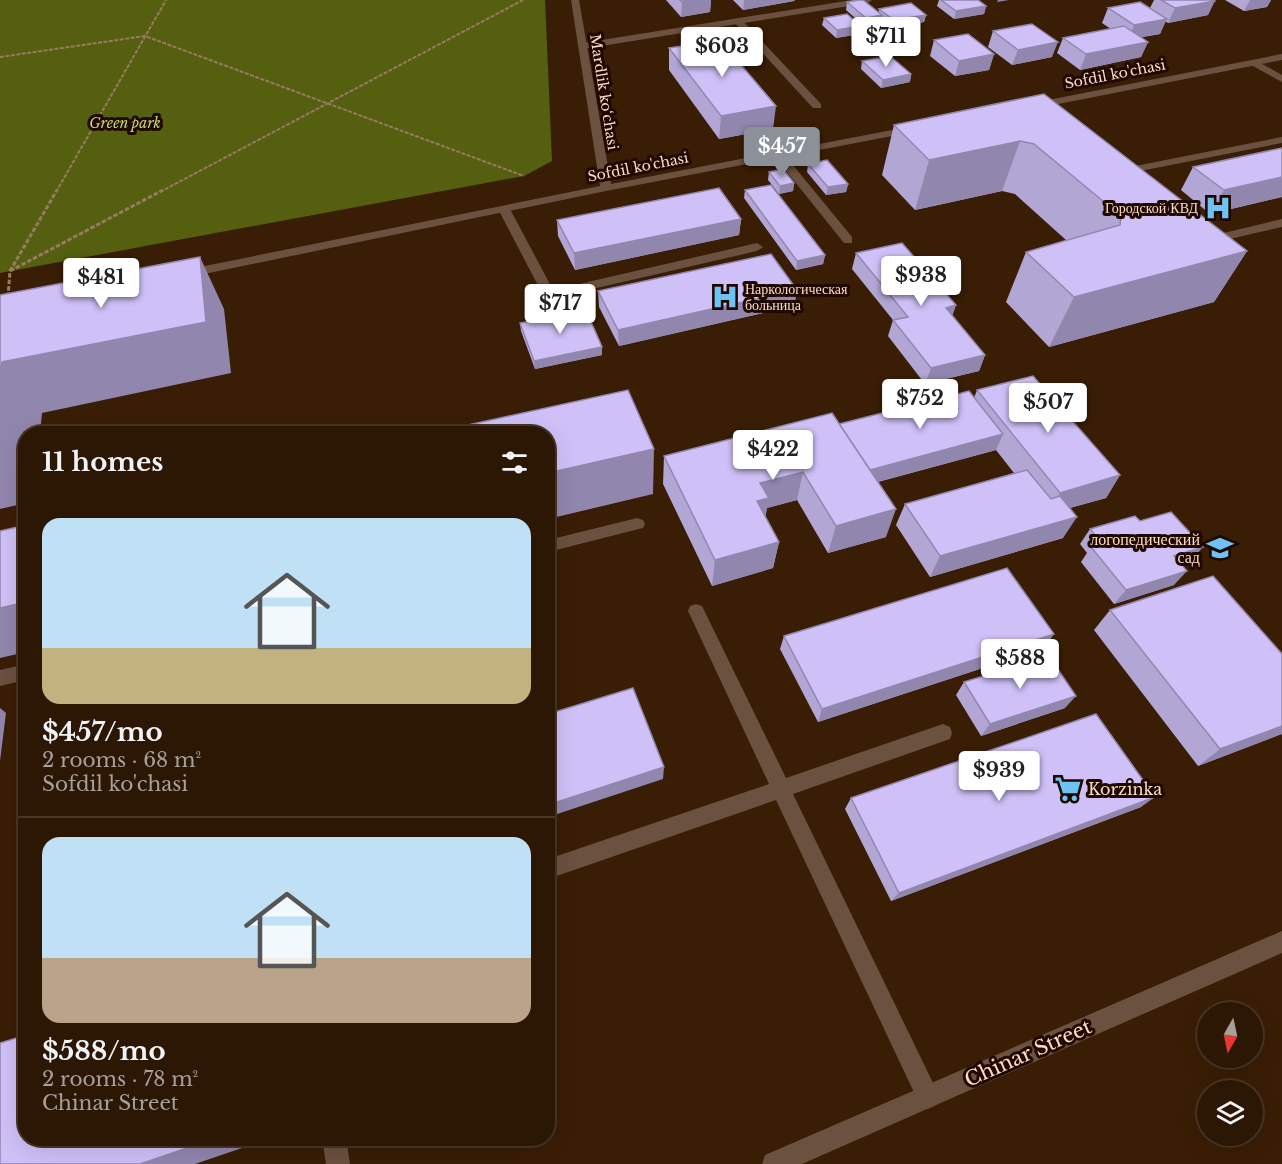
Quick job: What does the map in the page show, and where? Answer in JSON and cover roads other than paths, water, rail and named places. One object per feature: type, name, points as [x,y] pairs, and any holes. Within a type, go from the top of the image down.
[{"type":"street","name":"Mardlik ko‘chasi","points":[[575,0],[606,188]]},
{"type":"street","points":[[583,45],[868,0]]},
{"type":"street","points":[[738,21],[818,106]]},
{"type":"street","name":"Sofdil ko'chasi","points":[[1022,108],[1282,57]]},
{"type":"street","points":[[1254,63],[1282,79]]},
{"type":"street","name":"Sofdil ko'chasi","points":[[169,278],[606,188],[930,125]]},
{"type":"street","points":[[1120,173],[1282,140]]},
{"type":"street","points":[[779,155],[848,240]]},
{"type":"street","points":[[504,209],[549,295],[757,247]]},
{"type":"street","points":[[1200,233],[1209,240],[1282,223]]},
{"type":"street","points":[[555,544],[637,524]]},
{"type":"street","points":[[696,611],[928,1097]]},
{"type":"street","points":[[0,678],[18,674]]},
{"type":"street","points":[[555,867],[943,733]]},
{"type":"street","name":"Chinar Street","points":[[774,1164],[1282,942]]},
{"type":"street","points":[[335,1146],[338,1164]]},
{"type":"place","name":"Городской КВД","points":[[1218,208]]},
{"type":"place","name":"Наркологическая больница","points":[[725,297]]},
{"type":"place","name":"логопедический сад","points":[[1220,548]]},
{"type":"place","name":"Korzinka","points":[[1068,789]]},
{"type":"park label","name":"Green park","points":[[125,123]]}]
